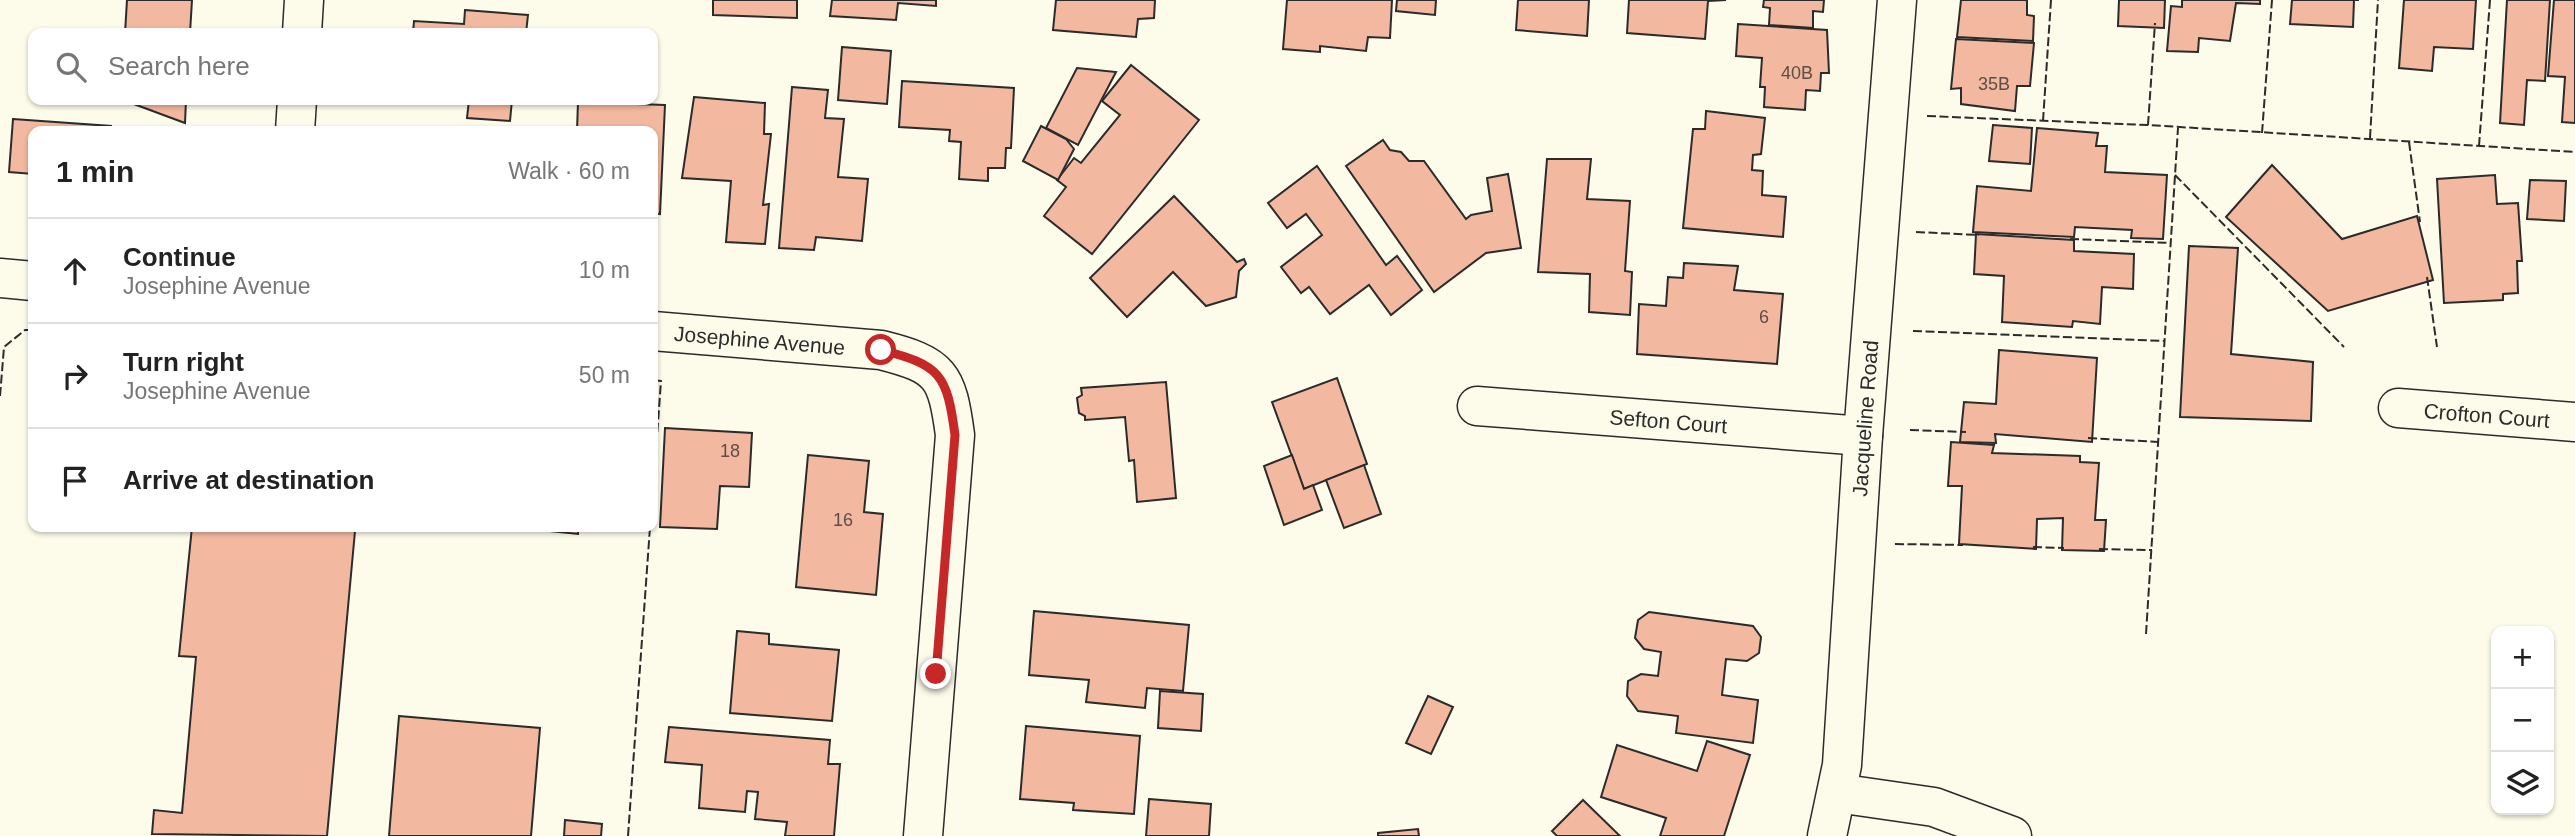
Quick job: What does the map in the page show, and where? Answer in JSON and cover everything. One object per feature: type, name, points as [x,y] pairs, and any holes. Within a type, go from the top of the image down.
[{"type":"street","points":[[302,28],[304,0]]},
{"type":"street","name":"Jacqueline Road","points":[[1827,836],[1842,765],[1863,436],[1897,0]]},
{"type":"street","points":[[295,126],[297,105]]},
{"type":"street","points":[[0,278],[28,281]]},
{"type":"street","name":"Josephine Avenue","points":[[658,331],[881,350],[914,358],[941,376],[950,400],[955,435],[923,836]]},
{"type":"street","name":"Sefton Court","points":[[1477,406],[1863,436]]},
{"type":"street","name":"Crofton Court","points":[[2398,408],[2575,422]]},
{"type":"street","points":[[1837,793],[1934,807],[2012,836]]},
{"type":"building","points":[[127,0],[192,0],[190,28],[125,28]]},
{"type":"building","points":[[713,0],[797,0],[797,18],[713,15]]},
{"type":"building","points":[[832,0],[936,0],[936,6],[898,3],[896,20],[830,16]]},
{"type":"building","points":[[1056,0],[1155,0],[1154,18],[1138,19],[1136,37],[1053,30]]},
{"type":"building","points":[[1287,0],[1392,0],[1390,38],[1368,37],[1366,51],[1320,46],[1320,52],[1283,49]]},
{"type":"building","points":[[1397,0],[1436,0],[1435,15],[1396,11]]},
{"type":"building","points":[[1518,0],[1589,0],[1587,36],[1516,30]]},
{"type":"building","points":[[1629,0],[1726,0],[1708,1],[1705,39],[1627,33]]},
{"type":"building","points":[[1764,0],[1824,0],[1823,12],[1813,11],[1813,28],[1769,25],[1770,8],[1763,7]]},
{"type":"building","points":[[1961,0],[2027,0],[2027,15],[2034,16],[2033,41],[1957,37]]},
{"type":"building","points":[[2119,0],[2165,0],[2164,28],[2118,26]]},
{"type":"building","points":[[2182,0],[2260,0],[2260,4],[2236,3],[2230,41],[2199,38],[2198,52],[2167,51],[2171,6],[2182,7]]},
{"type":"building","points":[[2292,0],[2354,0],[2353,27],[2290,24]]},
{"type":"building","points":[[2404,0],[2476,0],[2473,49],[2434,47],[2432,71],[2399,68]]},
{"type":"building","points":[[2507,0],[2550,0],[2545,81],[2527,80],[2524,125],[2500,123]]},
{"type":"building","points":[[2554,0],[2575,0],[2575,123],[2562,122],[2565,77],[2548,76]]},
{"type":"building","points":[[465,10],[528,15],[527,28],[413,28],[414,21],[464,24]]},
{"type":"building","points":[[1738,24],[1827,30],[1829,73],[1821,73],[1820,91],[1806,90],[1805,110],[1764,107],[1765,87],[1760,87],[1762,58],[1736,56]]},
{"type":"building","points":[[1956,39],[2034,43],[2030,86],[2017,86],[2015,111],[1961,104],[1961,88],[1951,89]]},
{"type":"building","points":[[842,47],[891,51],[887,104],[838,100]]},
{"type":"building","points":[[1131,65],[1199,120],[1092,254],[1044,216],[1066,187],[1057,180],[1074,158],[1081,163],[1120,115],[1102,101]]},
{"type":"building","points":[[1077,68],[1116,72],[1078,145],[1046,128]]},
{"type":"building","points":[[902,81],[1014,88],[1011,148],[1006,148],[1005,168],[988,168],[988,181],[959,179],[961,142],[949,141],[950,130],[899,127]]},
{"type":"building","points":[[792,87],[828,90],[825,118],[844,119],[838,177],[868,179],[862,241],[816,237],[814,250],[779,248]]},
{"type":"building","points":[[694,97],[765,103],[764,134],[771,134],[763,205],[769,204],[765,244],[726,242],[731,181],[682,178]]},
{"type":"building","points":[[136,105],[186,105],[185,123]]},
{"type":"building","points":[[468,105],[512,105],[510,121],[467,118]]},
{"type":"building","points":[[578,105],[665,105],[660,214],[658,126],[577,126]]},
{"type":"building","points":[[1706,111],[1765,118],[1761,154],[1753,155],[1752,170],[1763,171],[1762,195],[1786,197],[1783,237],[1683,228],[1693,129],[1705,129]]},
{"type":"building","points":[[13,119],[111,126],[28,126],[28,174],[9,172]]},
{"type":"building","points":[[1993,125],[2032,128],[2030,164],[1989,161]]},
{"type":"building","points":[[1041,126],[1066,139],[1074,149],[1058,180],[1023,161]]},
{"type":"building","points":[[2037,128],[2098,133],[2096,146],[2107,146],[2105,172],[2167,175],[2163,239],[2131,238],[2132,230],[2075,227],[2074,237],[1973,232],[1977,186],[2031,191]]},
{"type":"building","points":[[1383,140],[1390,150],[1401,152],[1409,161],[1424,161],[1466,219],[1471,215],[1492,211],[1487,178],[1508,174],[1521,248],[1486,253],[1434,292],[1346,166]]},
{"type":"building","points":[[1547,159],[1591,159],[1587,199],[1630,201],[1625,271],[1632,272],[1630,315],[1589,312],[1590,274],[1538,272]]},
{"type":"building","points":[[2272,165],[2342,239],[2417,216],[2433,280],[2328,311],[2226,217]]},
{"type":"building","points":[[1317,166],[1386,265],[1397,256],[1422,290],[1391,315],[1369,285],[1330,314],[1309,287],[1301,293],[1281,267],[1322,235],[1306,214],[1287,228],[1268,203]]},
{"type":"building","points":[[2495,175],[2497,204],[2518,203],[2522,261],[2517,261],[2518,293],[2503,294],[2503,300],[2444,303],[2437,179]]},
{"type":"building","points":[[2530,180],[2566,181],[2564,221],[2527,219]]},
{"type":"building","points":[[1174,196],[1237,262],[1244,259],[1246,264],[1239,271],[1236,297],[1206,306],[1173,272],[1127,317],[1090,278]]},
{"type":"building","points":[[1976,234],[2074,240],[2074,251],[2134,254],[2133,289],[2102,287],[2100,324],[2073,321],[2072,327],[2002,322],[2004,276],[1974,274]]},
{"type":"building","points":[[2189,246],[2238,248],[2231,354],[2313,362],[2311,421],[2180,417]]},
{"type":"building","points":[[1684,263],[1738,266],[1734,290],[1783,294],[1777,364],[1637,354],[1639,304],[1666,306],[1668,277],[1683,278]]},
{"type":"building","points":[[1999,350],[2097,358],[2092,442],[1995,434],[1996,443],[1960,442],[1964,402],[1996,404]]},
{"type":"building","points":[[1337,378],[1367,464],[1304,489],[1272,402]]},
{"type":"building","points":[[1166,382],[1176,498],[1137,502],[1134,460],[1129,461],[1125,417],[1085,420],[1085,416],[1079,413],[1077,398],[1082,395],[1081,388]]},
{"type":"building","points":[[665,428],[752,433],[749,487],[720,486],[717,529],[660,527]]},
{"type":"building","points":[[1951,442],[1994,445],[1992,453],[2080,456],[2080,462],[2099,463],[2095,520],[2106,520],[2104,551],[2062,550],[2063,518],[2037,519],[2036,549],[1959,544],[1962,486],[1948,486]]},
{"type":"building","points":[[808,455],[869,461],[864,512],[883,514],[876,595],[796,587]]},
{"type":"building","points":[[1292,455],[1304,489],[1313,485],[1322,510],[1284,525],[1264,466]]},
{"type":"building","points":[[1364,465],[1381,514],[1344,528],[1326,480]]},
{"type":"building","points":[[191,532],[355,532],[327,836],[152,834],[154,810],[182,813],[196,657],[179,656]]},
{"type":"building","points":[[1034,611],[1189,625],[1183,691],[1147,688],[1145,708],[1086,702],[1089,680],[1029,675]]},
{"type":"building","points":[[1649,612],[1753,626],[1761,637],[1759,653],[1747,661],[1726,659],[1722,695],[1758,700],[1753,743],[1676,733],[1678,716],[1638,711],[1627,696],[1628,681],[1641,674],[1658,676],[1661,652],[1644,649],[1635,638],[1638,620]]},
{"type":"building","points":[[737,631],[769,634],[769,644],[839,650],[832,721],[730,713]]},
{"type":"building","points":[[1160,691],[1203,694],[1201,731],[1158,728]]},
{"type":"building","points":[[1428,696],[1453,707],[1431,754],[1406,743]]},
{"type":"building","points":[[399,716],[540,728],[531,836],[389,836]]},
{"type":"building","points":[[1026,726],[1140,736],[1134,814],[1073,810],[1074,803],[1020,799]]},
{"type":"building","points":[[669,727],[830,740],[828,764],[840,764],[834,836],[785,836],[787,822],[755,819],[758,792],[747,791],[745,812],[699,808],[702,765],[665,762]]},
{"type":"building","points":[[1707,741],[1750,755],[1724,836],[1660,836],[1666,818],[1601,797],[1617,745],[1697,771]]},
{"type":"building","points":[[1149,799],[1211,804],[1209,836],[1146,836]]},
{"type":"building","points":[[1583,800],[1620,836],[1557,836],[1552,831]]},
{"type":"building","points":[[565,820],[602,824],[601,836],[564,836]]},
{"type":"building","points":[[1418,829],[1419,836],[1378,836],[1378,833]]},
{"type":"fence","points":[[2043,121],[2051,0]]},
{"type":"fence","points":[[2262,133],[2272,0]]},
{"type":"fence","points":[[2370,138],[2378,0]]},
{"type":"fence","points":[[2479,146],[2490,0]]},
{"type":"fence","points":[[2148,125],[2155,23]]},
{"type":"fence","points":[[1927,116],[2148,125],[2575,152]]},
{"type":"fence","points":[[2146,634],[2178,128]]},
{"type":"fence","points":[[2409,142],[2420,222]]},
{"type":"fence","points":[[2175,175],[2344,347]]},
{"type":"fence","points":[[1916,232],[1979,235]]},
{"type":"fence","points":[[2070,239],[2171,243]]},
{"type":"fence","points":[[2427,277],[2437,347]]},
{"type":"fence","points":[[0,396],[4,347],[28,330]]},
{"type":"fence","points":[[1913,331],[2164,341]]},
{"type":"fence","points":[[658,381],[661,381],[658,422]]},
{"type":"fence","points":[[1910,430],[1966,432]]},
{"type":"fence","points":[[2088,438],[2158,442]]},
{"type":"fence","points":[[628,836],[650,532]]},
{"type":"fence","points":[[1895,544],[1963,545]]},
{"type":"fence","points":[[2033,547],[2064,548]]},
{"type":"fence","points":[[2099,549],[2152,550]]},
{"type":"route","points":[[881,350],[914,358],[941,376],[950,400],[955,435],[936,674]]}]
